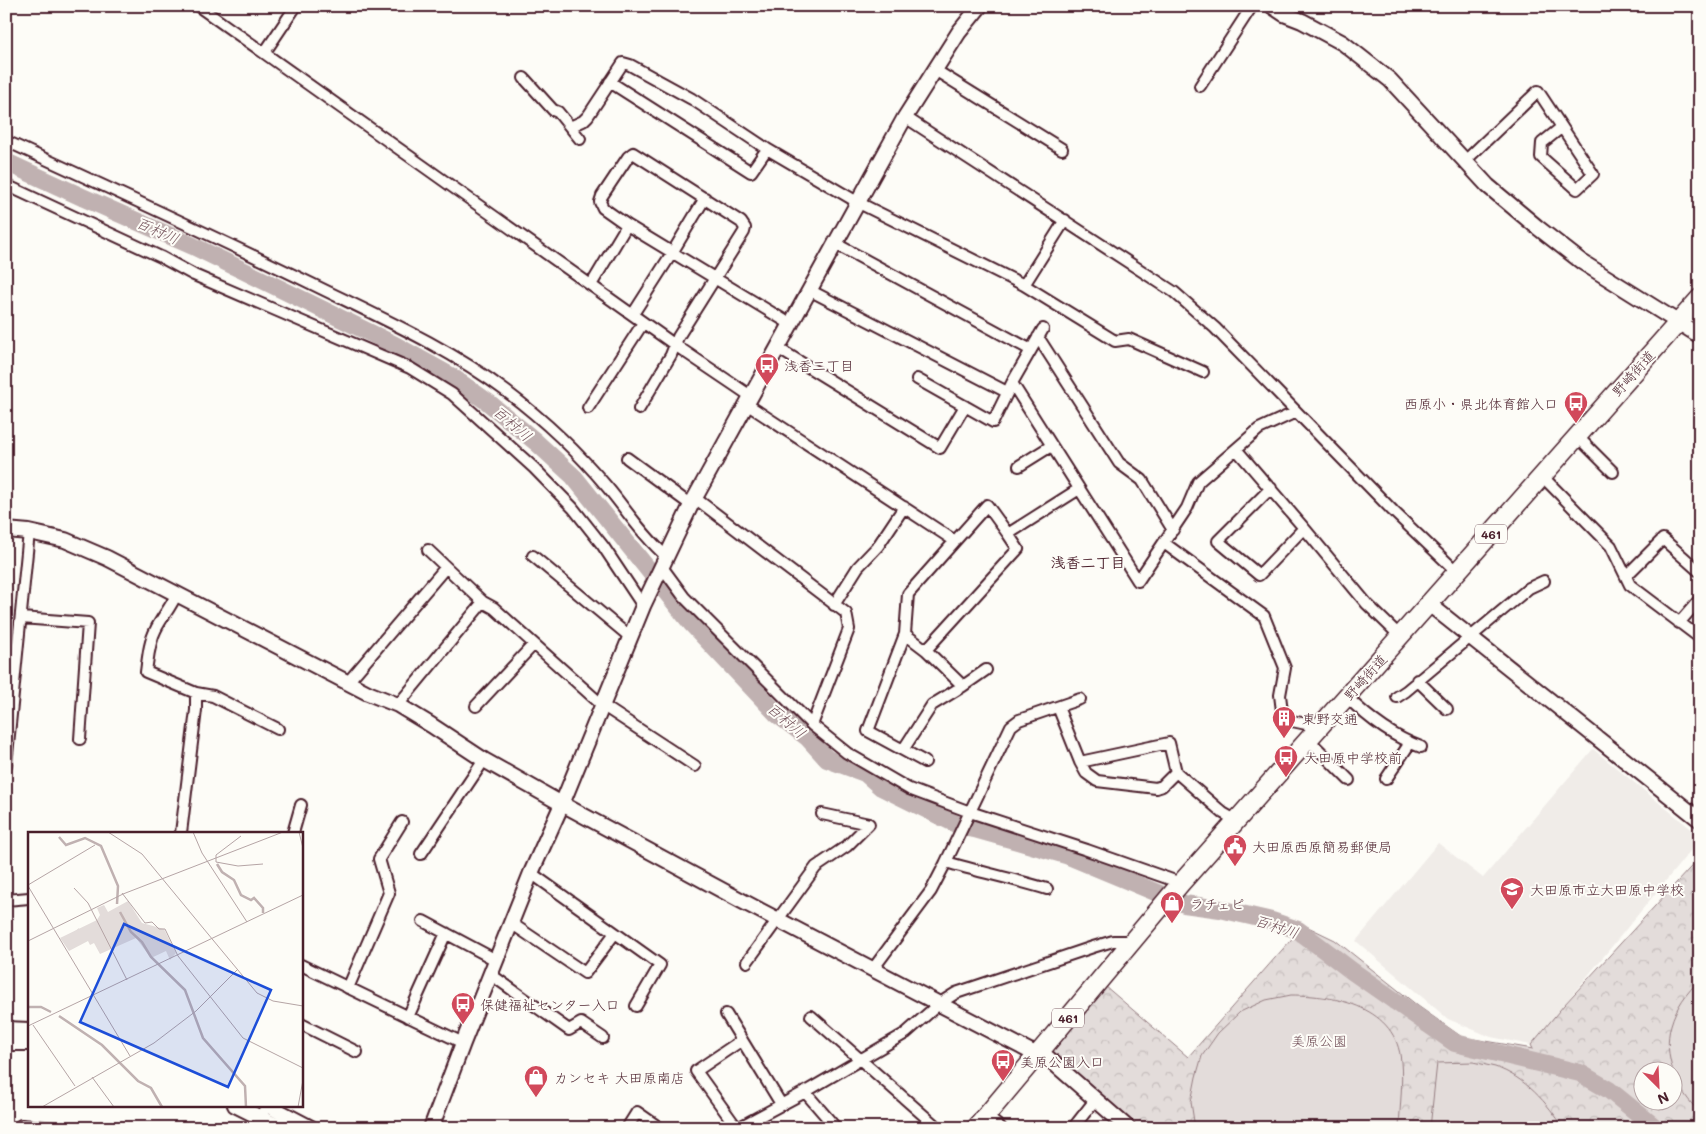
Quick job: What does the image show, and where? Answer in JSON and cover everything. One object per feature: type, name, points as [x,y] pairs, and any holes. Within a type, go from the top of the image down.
[{"type":"highway","name":"野崎街道","points":[[981,1122],[1178,886],[1700,298]]},
{"type":"street","points":[[198,6],[265,52],[314,90],[633,314],[750,401],[904,508],[955,541]]},
{"type":"street","points":[[265,52],[296,6]]},
{"type":"street","points":[[431,1128],[490,974],[645,600],[693,501],[779,349],[905,117],[959,32],[980,6]]},
{"type":"street","points":[[1200,86],[1252,6]]},
{"type":"street","points":[[1272,6],[1284,14],[1302,21],[1343,43],[1390,80],[1488,186],[1582,262],[1700,336]]},
{"type":"street","points":[[570,127],[583,121],[588,116],[623,63],[630,65],[692,100],[766,149],[859,203],[1024,285],[1115,341],[1129,339],[1203,372]]},
{"type":"street","points":[[935,70],[1062,149]]},
{"type":"street","points":[[524,78],[580,139]]},
{"type":"street","points":[[610,82],[751,172],[766,149]]},
{"type":"street","points":[[1465,161],[1538,90],[1593,174],[1577,189],[1541,157],[1542,143],[1562,127]]},
{"type":"street","points":[[905,117],[1180,296],[1215,328],[1393,511],[1457,572]]},
{"type":"street","points":[[6,141],[217,238],[394,324],[480,372],[529,409],[558,435],[608,488],[655,547],[663,566],[684,597],[812,725],[847,753],[909,789],[970,812],[1087,850],[1178,886]]},
{"type":"street","points":[[639,409],[671,355],[678,337],[716,279],[745,228],[742,222],[633,153],[628,157],[602,196],[600,202],[603,208],[628,226],[672,253],[716,279],[792,325]]},
{"type":"street","points":[[6,185],[194,274],[410,368],[452,394],[534,468],[573,508],[645,600]]},
{"type":"street","points":[[633,314],[705,198]]},
{"type":"street","points":[[1024,285],[1065,220]]},
{"type":"street","points":[[591,285],[628,226]]},
{"type":"street","points":[[836,244],[1031,350]]},
{"type":"street","points":[[811,290],[1009,387],[1051,446],[1138,581],[1187,508],[1198,482],[1259,429],[1296,412]]},
{"type":"street","points":[[588,408],[643,323]]},
{"type":"street","points":[[917,379],[993,422],[1009,387],[1041,333],[1119,463],[1142,480],[1173,530]]},
{"type":"street","points":[[779,349],[940,448],[965,406]]},
{"type":"street","points":[[1578,436],[1613,472]]},
{"type":"street","points":[[1019,466],[1051,446]]},
{"type":"street","points":[[1236,449],[1271,488],[1367,604],[1400,636]]},
{"type":"street","points":[[627,458],[693,501],[846,613],[849,628],[812,725]]},
{"type":"street","points":[[1542,476],[1611,546],[1630,585],[1700,638]]},
{"type":"street","points":[[1271,488],[1218,541],[1259,575],[1304,528]]},
{"type":"street","points":[[1008,534],[1079,489]]},
{"type":"street","points":[[925,762],[868,731],[905,634],[908,594],[986,505],[1018,549],[926,650]]},
{"type":"street","points":[[834,605],[858,567],[878,546],[904,508]]},
{"type":"street","points":[[6,530],[29,532],[65,540],[107,558],[348,682],[398,705],[484,760],[562,804],[1037,1055],[1048,1058],[1128,1128]]},
{"type":"street","points":[[6,765],[29,532]]},
{"type":"street","points":[[1626,576],[1663,539],[1700,572]]},
{"type":"street","points":[[1164,543],[1264,616],[1285,668],[1280,696],[1283,719],[1314,734],[1349,780]]},
{"type":"street","points":[[428,550],[483,602],[494,608],[602,705],[695,766]]},
{"type":"street","points":[[534,556],[630,637]]},
{"type":"street","points":[[348,682],[446,567]]},
{"type":"street","points":[[1397,696],[1406,691],[1529,588],[1544,581]]},
{"type":"street","points":[[176,595],[171,607],[155,630],[148,654],[146,672],[196,694],[213,696],[278,729]]},
{"type":"street","points":[[1679,623],[1700,599]]},
{"type":"street","points":[[398,705],[483,602]]},
{"type":"street","points":[[1429,604],[1700,820]]},
{"type":"street","points":[[21,618],[88,622],[80,739]]},
{"type":"street","points":[[905,634],[926,650],[963,686]]},
{"type":"street","points":[[476,706],[534,644]]},
{"type":"street","points":[[903,750],[932,705],[986,670]]},
{"type":"street","points":[[1417,680],[1447,709]]},
{"type":"street","points":[[181,832],[196,710],[196,694]]},
{"type":"street","points":[[1347,697],[1369,718],[1410,743],[1421,747]]},
{"type":"street","points":[[874,969],[931,890],[1011,726],[1019,720],[1080,699]]},
{"type":"street","points":[[1058,706],[1080,762],[1086,773],[1097,781],[1156,788],[1162,786],[1176,772]]},
{"type":"street","points":[[1080,762],[1169,743],[1176,772],[1223,813],[1237,821]]},
{"type":"street","points":[[1386,779],[1410,743]]},
{"type":"street","points":[[421,854],[484,760]]},
{"type":"street","points":[[293,832],[301,805]]},
{"type":"street","points":[[748,962],[816,867],[847,846],[869,824],[822,814]]},
{"type":"street","points":[[348,988],[389,893],[380,859],[402,822]]},
{"type":"street","points":[[946,862],[1048,889]]},
{"type":"street","points":[[531,874],[660,966],[636,1006]]},
{"type":"street","points":[[6,900],[28,898]]},
{"type":"street","points":[[423,921],[496,960]]},
{"type":"street","points":[[511,923],[585,973],[615,933]]},
{"type":"street","points":[[408,1017],[446,933]]},
{"type":"street","points":[[742,1040],[696,1070],[738,1128],[805,1092],[906,1033],[940,1003],[956,993],[1113,941],[1132,941]]},
{"type":"street","points":[[302,965],[463,1043]]},
{"type":"street","points":[[490,974],[569,1030],[581,1023],[603,1038]]},
{"type":"street","points":[[726,1014],[781,1104]]},
{"type":"street","points":[[811,1016],[938,1128]]},
{"type":"street","points":[[302,1024],[357,1052]]},
{"type":"street","points":[[6,1029],[28,1030]]},
{"type":"street","points":[[6,1043],[28,1043]]},
{"type":"street","points":[[805,1092],[836,1128]]},
{"type":"street","points":[[1073,1128],[1096,1100]]},
{"type":"street","points":[[238,1106],[311,1128]]},
{"type":"street","points":[[627,1128],[637,1112],[660,1128]]},
{"type":"street","points":[[263,1114],[281,1128]]},
{"type":"street","points":[[981,1122],[1001,1128]]},
{"type":"street","points":[[21,1125],[57,1128]]},
{"type":"shaded area","name":"大田原市立大田原中学校","points":[[1593,749],[1700,836],[1700,839],[1531,1045],[1491,1037],[1448,1019],[1356,941],[1438,843],[1483,878]]},
{"type":"green space","name":"美原公園","points":[[1700,857],[1700,1128],[1135,1128],[1051,1052],[1105,986],[1188,1057],[1304,925],[1335,940],[1418,1006],[1462,1037],[1533,1049],[1531,1045],[1564,1005]]},
{"type":"green space","points":[[1700,980],[1700,1112],[1684,1094],[1684,1062],[1670,1062],[1668,1048],[1671,1025],[1676,1012]]},
{"type":"green space","points":[[1291,995],[1327,998],[1345,1002],[1361,1008],[1376,1017],[1388,1028],[1397,1043],[1401,1062],[1402,1086],[1399,1128],[1195,1128],[1191,1102],[1196,1077],[1202,1056],[1218,1033],[1240,1012],[1266,1000]]},
{"type":"green space","points":[[1473,1062],[1506,1071],[1526,1084],[1543,1100],[1564,1128],[1430,1128],[1437,1063]]},
{"type":"waterway","name":"百村川","points":[[6,162],[193,246],[395,345],[451,376],[489,403],[574,477],[692,624],[777,714],[807,737],[827,759],[865,773],[881,787],[962,827],[1066,855],[1184,904],[1220,909],[1272,921],[1298,930],[1352,971],[1455,1043],[1580,1073],[1609,1090],[1656,1128]]},
{"type":"place","name":"浅香二丁目","points":[[767,386]]},
{"type":"place","name":"西原小・県北体育館入口","points":[[1576,424]]},
{"type":"place","name":"東野交通","points":[[1284,739]]},
{"type":"place","name":"大田原中学校前","points":[[1286,778]]},
{"type":"place","name":"大田原西原簡易郵便局","points":[[1235,867]]},
{"type":"place","name":"大田原市立大田原中学校","points":[[1512,910]]},
{"type":"place","name":"ラチェピ","points":[[1172,924]]},
{"type":"place","name":"保健福祉センター入口","points":[[463,1025]]},
{"type":"place","name":"美原公園入口","points":[[1003,1082]]},
{"type":"place","name":"カンセキ 大田原南店","points":[[536,1098]]},
{"type":"district","name":"浅香二丁目","points":[[1088,562]]}]
